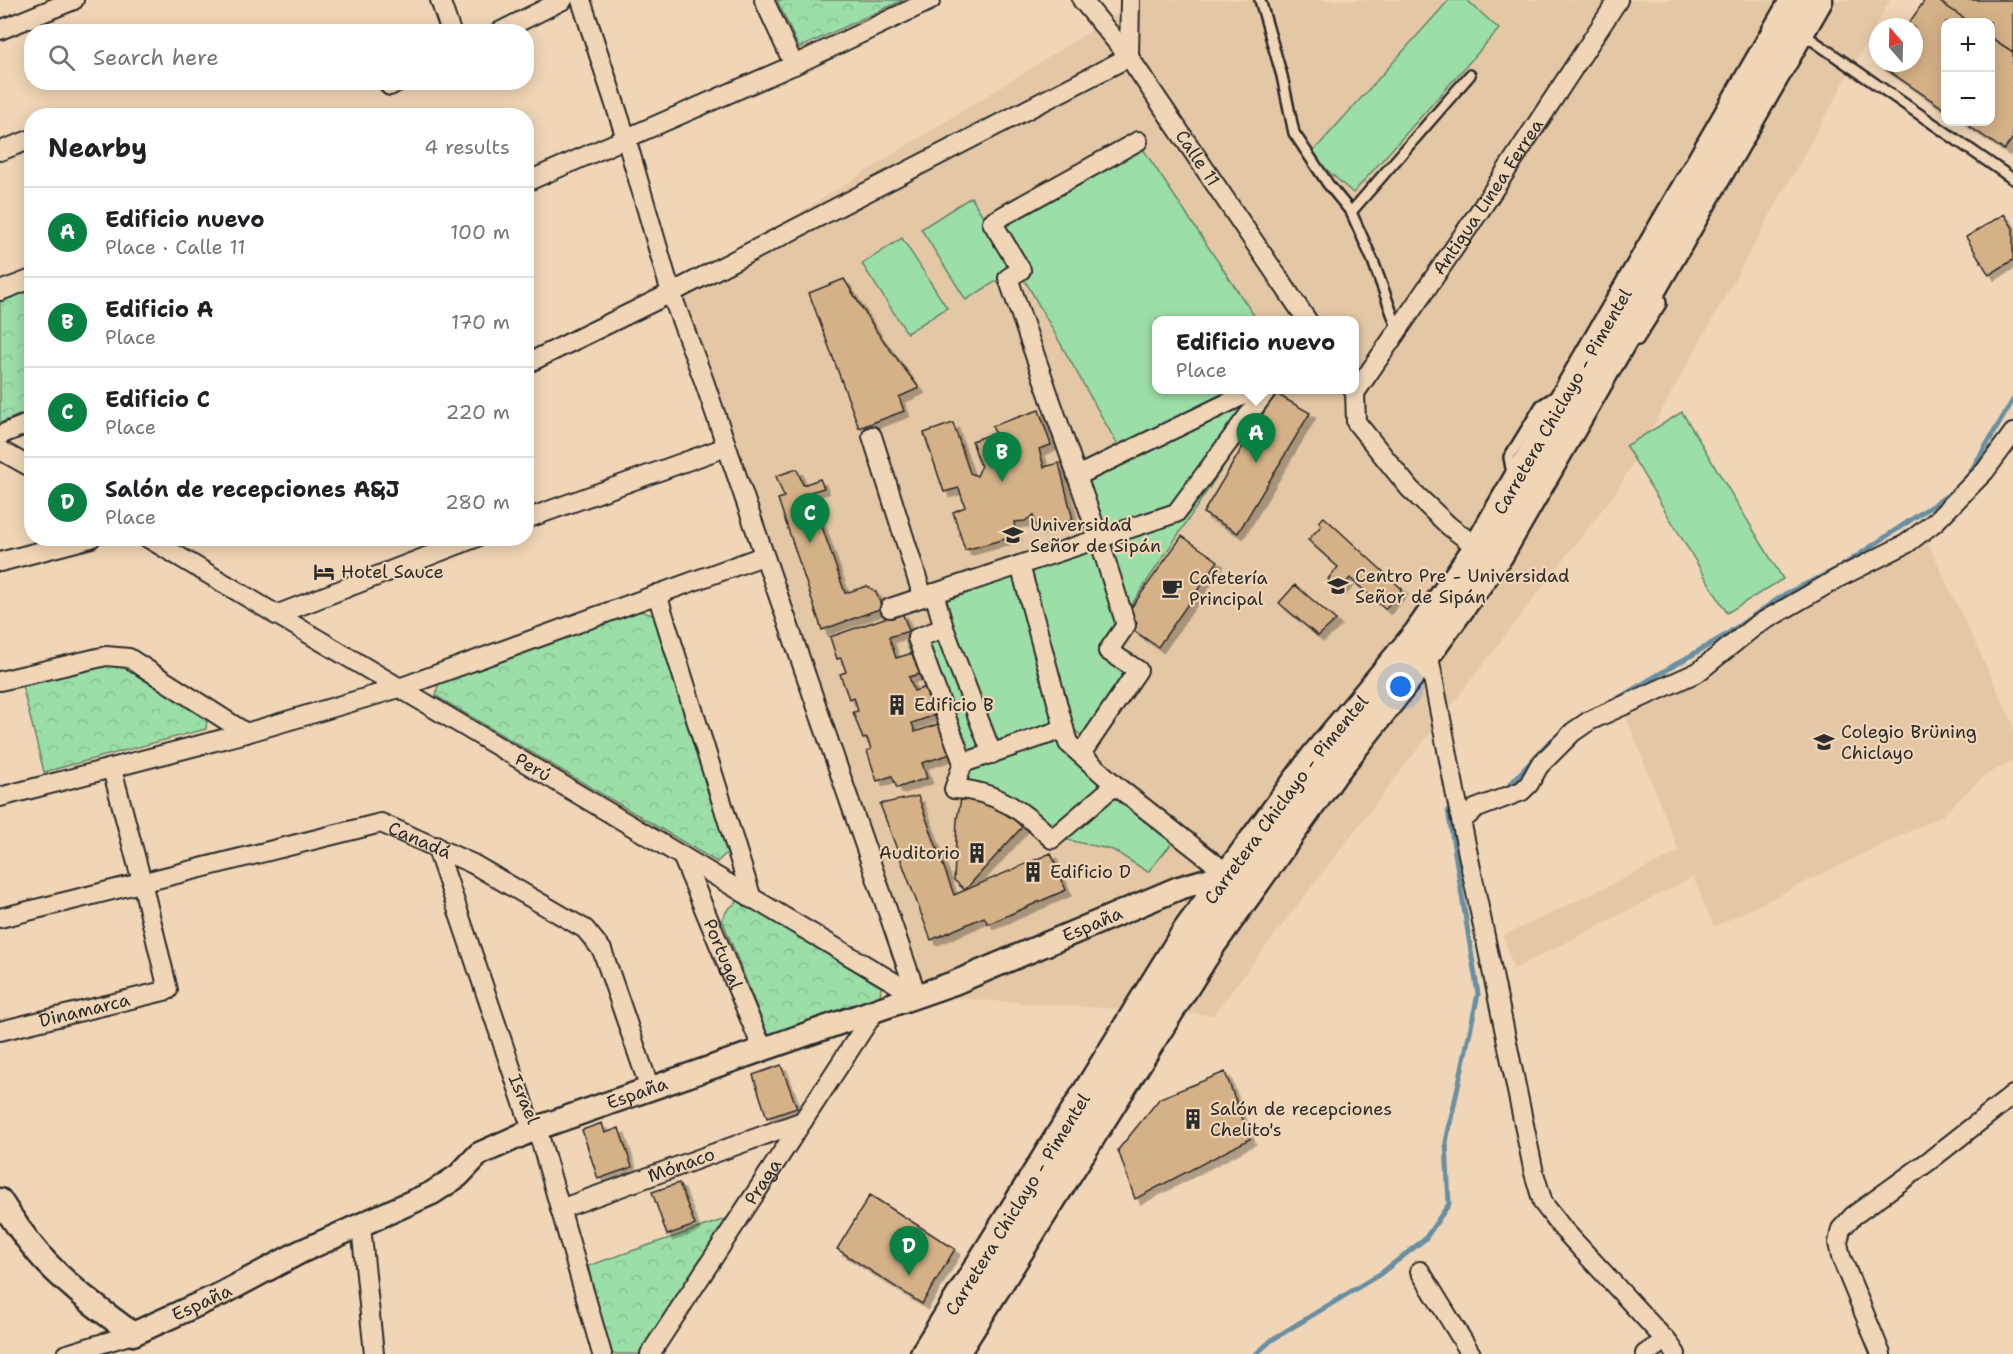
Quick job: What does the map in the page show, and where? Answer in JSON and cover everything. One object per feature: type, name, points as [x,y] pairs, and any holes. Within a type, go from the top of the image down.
[{"type":"main road","name":"Carretera Chiclayo - Pimentel","points":[[925,1354],[1188,930],[1316,756],[1418,634],[1478,548],[1795,0]]},
{"type":"main road","name":"Carretera Chiclayo - Pimentel","points":[[954,1354],[1212,943],[1336,769],[1428,652],[1499,554],[1613,364],[1657,279],[1757,106],[1806,36],[1818,0]]},
{"type":"main road","points":[[1806,36],[1836,0]]},
{"type":"main road","points":[[914,1354],[964,1292]]},
{"type":"street","points":[[0,30],[36,8],[74,0]]},
{"type":"street","points":[[440,0],[448,24]]},
{"type":"street","points":[[516,24],[563,0]]},
{"type":"street","points":[[581,0],[626,138],[671,293],[917,996]]},
{"type":"street","points":[[764,0],[794,65]]},
{"type":"street","points":[[534,178],[794,65],[931,0]]},
{"type":"street","name":"Calle 11","points":[[1082,0],[1129,57],[1304,316]]},
{"type":"street","points":[[534,360],[671,293],[1129,57],[1130,0]]},
{"type":"street","name":"Antigua Linea Ferrea","points":[[1359,384],[1483,206],[1618,0]]},
{"type":"street","points":[[1081,754],[1138,670],[1108,651],[1126,625],[1099,539],[1008,279],[1021,270],[992,222],[1138,141]]},
{"type":"street","points":[[0,152],[24,142]]},
{"type":"street","points":[[0,291],[24,282]]},
{"type":"street","points":[[1077,476],[1246,394]]},
{"type":"street","points":[[890,608],[1176,513],[1264,394]]},
{"type":"street","points":[[1354,394],[1356,422],[1410,489],[1449,526],[1478,548]]},
{"type":"street","points":[[0,435],[24,425]]},
{"type":"street","points":[[1459,810],[1475,809],[1522,791],[1546,759],[1573,732],[1589,722],[1698,672],[1755,626],[1839,577],[1906,544],[1935,522],[1985,471],[2013,432]]},
{"type":"street","points":[[872,436],[928,595],[944,628],[992,754]]},
{"type":"street","points":[[534,516],[726,447]]},
{"type":"street","points":[[0,450],[24,464]]},
{"type":"street","points":[[0,562],[61,546]]},
{"type":"street","name":"Perú","points":[[161,546],[917,996]]},
{"type":"street","points":[[276,615],[454,546]]},
{"type":"street","points":[[0,796],[246,733],[399,688],[763,556]]},
{"type":"street","points":[[1020,565],[1068,743],[1115,785],[1228,874]]},
{"type":"street","points":[[657,594],[752,899]]},
{"type":"street","points":[[944,628],[917,638],[963,763],[954,789],[988,794],[1005,801],[1034,821],[1052,839],[1115,785]]},
{"type":"street","points":[[1428,652],[1534,1173],[1543,1203],[1563,1229],[1671,1347],[1645,1354]]},
{"type":"street","points":[[0,681],[106,656],[129,658],[246,733]]},
{"type":"street","points":[[944,710],[971,698]]},
{"type":"street","points":[[963,763],[1064,729]]},
{"type":"street","points":[[112,769],[142,882]]},
{"type":"street","name":"Canadá","points":[[0,918],[381,823],[473,864],[585,929],[602,950],[650,1089]]},
{"type":"street","name":"Israel","points":[[436,846],[528,1118],[537,1128],[602,1354]]},
{"type":"street","name":"Portugal","points":[[682,858],[763,1050]]},
{"type":"street","name":"España","points":[[67,1354],[133,1334],[223,1293],[300,1252],[432,1193],[458,1176],[479,1154],[537,1128],[954,983],[1179,888],[1228,874]]},
{"type":"street","name":"Dinamarca","points":[[0,1031],[168,990],[142,882]]},
{"type":"street","name":"Praga","points":[[650,1354],[875,1011]]},
{"type":"street","points":[[1881,1354],[1841,1257],[1838,1243],[1841,1230],[1853,1216],[1929,1161],[2013,1095]]},
{"type":"street","name":"Mónaco","points":[[560,1209],[803,1121]]},
{"type":"street","points":[[0,1200],[20,1230],[47,1263],[85,1298],[133,1334]]},
{"type":"street","points":[[361,1226],[374,1354]]},
{"type":"street","points":[[1420,1270],[1471,1354]]},
{"type":"lane","points":[[1260,0],[1282,76],[1294,133],[1328,184],[1351,212],[1398,330]]},
{"type":"lane","points":[[1806,36],[2013,179]]},
{"type":"lane","points":[[1351,212],[1470,75]]},
{"type":"lane","points":[[1634,346],[1661,304],[1657,279]]},
{"type":"shaded area","points":[[1140,0],[1890,0],[1880,18],[1869,18],[1869,38],[1618,489],[1213,1015],[917,996],[671,293]]},
{"type":"shaded area","name":"Colegio Brüning Chiclayo","points":[[1927,541],[2013,723],[2013,760],[1983,777],[1943,815],[1714,927],[1693,877],[1514,969],[1503,936],[1679,852],[1626,716],[1725,665],[1729,655],[1759,635],[1821,597],[1846,588]]},
{"type":"green space","points":[[777,0],[903,0],[799,48]]},
{"type":"green space","points":[[1449,0],[1467,0],[1499,29],[1353,193],[1310,155]]},
{"type":"green space","points":[[1141,146],[1254,316],[1152,316],[1152,394],[1231,394],[1120,449],[992,222]]},
{"type":"green space","points":[[971,197],[1016,269],[966,300],[921,229]]},
{"type":"green space","points":[[902,238],[947,308],[907,333],[862,264]]},
{"type":"green space","points":[[24,293],[24,413],[0,423],[0,302]]},
{"type":"green space","points":[[1255,394],[1269,398],[1100,652],[1130,673],[1087,740],[1067,724],[955,763],[906,642],[952,625],[943,596],[1106,544],[1083,478]]},
{"type":"green space","points":[[1682,412],[1783,579],[1727,613],[1626,446]]},
{"type":"green space","points":[[640,611],[653,615],[731,849],[717,862],[436,696],[438,684]]},
{"type":"green space","points":[[107,661],[118,664],[207,718],[206,729],[44,772],[22,685]]},
{"type":"green space","points":[[1066,731],[1183,830],[1148,872],[1113,850],[1059,838],[960,783],[956,771]]},
{"type":"green space","points":[[740,900],[881,987],[880,997],[776,1036],[767,1033],[722,919],[728,909]]},
{"type":"green space","points":[[731,1217],[644,1354],[609,1354],[588,1266]]},
{"type":"building","points":[[1925,0],[1937,0],[1964,18],[1941,18],[1941,107],[1890,72],[1923,72],[1923,18],[1912,18]]},
{"type":"building","points":[[1937,0],[2013,0],[2013,52],[1995,40],[1995,18],[1964,18]]},
{"type":"building","points":[[1995,40],[2013,52],[2013,138],[2004,150],[1969,126],[1995,126]]},
{"type":"building","points":[[2004,214],[2013,228],[2013,260],[1989,275],[1966,237]]},
{"type":"building","points":[[844,279],[877,332],[919,388],[899,397],[904,411],[859,428],[809,293]]},
{"type":"building","points":[[1274,394],[1310,413],[1238,533],[1203,513]]},
{"type":"building","points":[[1039,410],[1051,445],[1039,449],[1044,467],[1059,463],[1073,520],[1037,530],[1033,515],[1025,521],[1014,522],[1016,536],[965,550],[953,512],[965,507],[959,488],[944,492],[924,433],[953,423],[970,473],[977,476],[981,467],[972,441],[995,433],[992,426]]},
{"type":"building","points":[[797,469],[803,485],[820,479],[824,488],[810,492],[845,593],[867,586],[876,592],[882,608],[822,630],[778,499],[784,497],[776,476]]},
{"type":"building","points":[[1324,517],[1402,589],[1385,609],[1350,578],[1340,590],[1328,579],[1338,567],[1308,540],[1322,525],[1319,522]]},
{"type":"building","name":"Cafetería Principal","points":[[1182,536],[1218,561],[1158,647],[1133,630],[1137,623],[1126,615]]},
{"type":"building","points":[[1295,585],[1336,620],[1318,636],[1279,603]]},
{"type":"building","name":"Edificio B","points":[[902,612],[909,631],[889,637],[896,658],[916,652],[923,673],[909,677],[914,691],[932,685],[941,713],[912,723],[915,732],[947,721],[957,752],[922,763],[927,778],[897,788],[892,776],[877,781],[867,751],[871,749],[867,738],[863,739],[853,712],[858,711],[854,697],[849,699],[840,674],[846,672],[841,658],[837,659],[830,637]]},
{"type":"building","name":"Auditorio","points":[[962,794],[998,805],[1022,827],[965,890],[954,880],[957,819]]},
{"type":"building","name":"Edificio D","points":[[918,796],[954,895],[1051,853],[1066,890],[988,924],[984,917],[931,940],[880,804]]},
{"type":"building","points":[[781,1065],[797,1108],[767,1118],[753,1075]]},
{"type":"building","name":"Salón de recepciones Chelito's","points":[[1225,1072],[1250,1139],[1135,1199],[1118,1150],[1160,1098]]},
{"type":"building","points":[[602,1123],[605,1133],[619,1128],[632,1167],[598,1179],[582,1130]]},
{"type":"building","points":[[679,1183],[695,1225],[667,1235],[652,1192]]},
{"type":"building","points":[[870,1195],[955,1249],[922,1304],[837,1249]]},
{"type":"waterway","points":[[1968,476],[2013,400]]},
{"type":"waterway","points":[[1617,699],[1724,636],[1785,594],[1839,568],[1951,493]]},
{"type":"waterway","points":[[1503,789],[1507,788],[1548,743],[1558,736]]},
{"type":"waterway","points":[[1256,1354],[1273,1339],[1380,1274],[1425,1239],[1449,1204],[1446,1142],[1478,994],[1448,810],[1475,800]]},
{"type":"place","name":"Edificio nuevo","points":[[1256,463]]},
{"type":"place","name":"Edificio A","points":[[1002,482]]},
{"type":"place","name":"Universidad Señor de Sipán","points":[[1013,535]]},
{"type":"place","name":"Edificio C","points":[[810,543]]},
{"type":"place","name":"Hotel Sauce","points":[[324,572]]},
{"type":"place","name":"Centro Pre - Universidad Señor de Sipán","points":[[1338,586]]},
{"type":"place","name":"Cafetería Principal","points":[[1172,588]]},
{"type":"place","name":"Edificio B","points":[[897,705]]},
{"type":"place","name":"Colegio Brüning Chiclayo","points":[[1824,742]]},
{"type":"place","name":"Auditorio","points":[[977,853]]},
{"type":"place","name":"Edificio D","points":[[1033,872]]},
{"type":"place","name":"Salón de recepciones Chelito's","points":[[1193,1119]]},
{"type":"place","name":"Salón de recepciones A&J","points":[[909,1276]]}]
